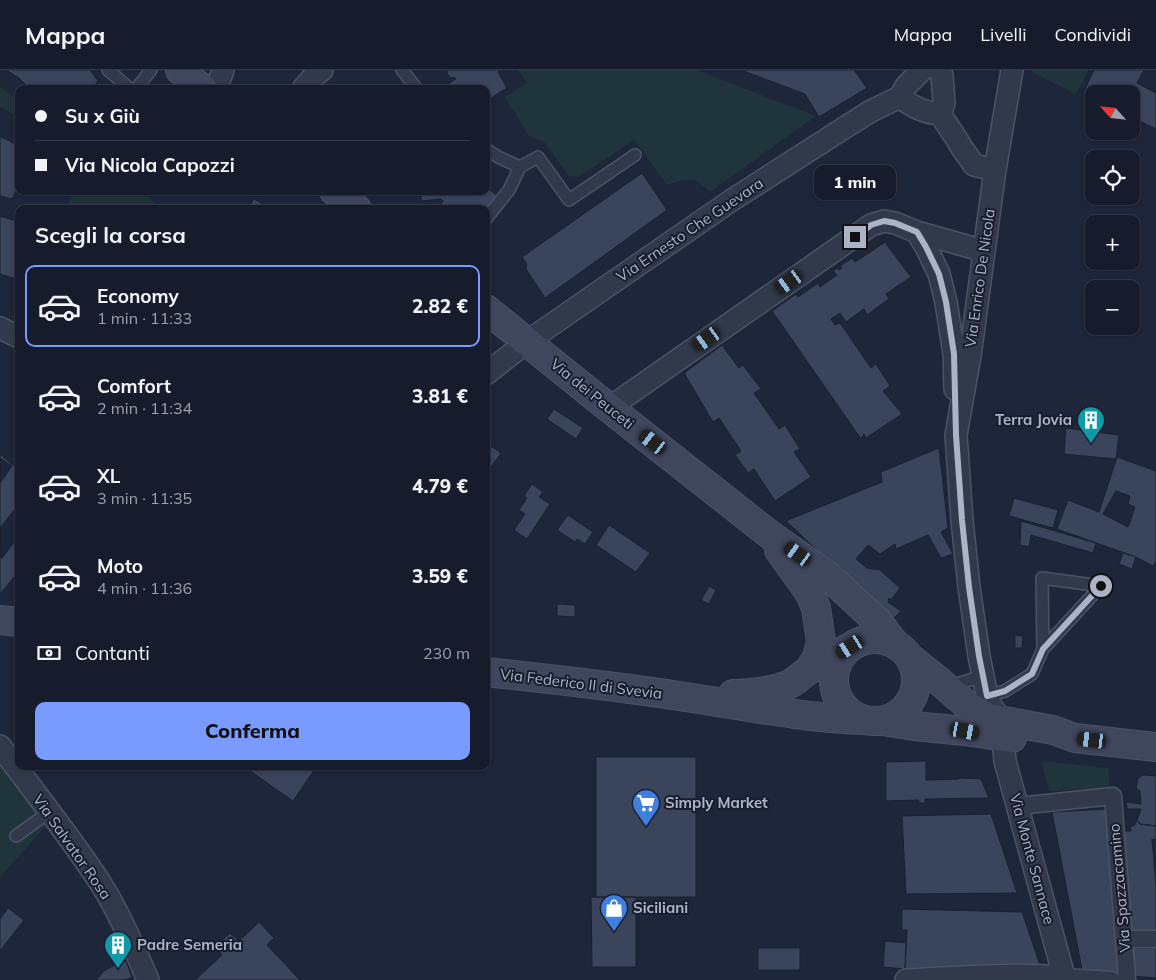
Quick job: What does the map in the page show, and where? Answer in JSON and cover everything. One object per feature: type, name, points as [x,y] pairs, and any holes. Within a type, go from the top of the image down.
[{"type":"main road","points":[[180,70],[198,85]]},
{"type":"main road","points":[[339,195],[352,205]]},
{"type":"main road","name":"Via dei Peuceti","points":[[490,312],[608,408],[769,534]]},
{"type":"main road","points":[[769,534],[827,575],[878,622],[903,651],[915,670],[916,683],[913,696],[906,707],[896,716],[874,721],[852,715],[842,706],[835,693],[816,608],[809,592],[769,534]]},
{"type":"main road","points":[[0,620],[15,622]]},
{"type":"main road","points":[[677,695],[752,693],[772,690],[788,684],[860,641],[884,640],[903,651],[973,711],[1002,729],[1052,742],[1076,738],[1156,747]]},
{"type":"main road","name":"Via Federico II di Svevia","points":[[490,672],[677,695]]},
{"type":"main road","points":[[677,695],[833,719],[874,721],[914,726],[973,711]]},
{"type":"street","points":[[217,85],[223,70]]},
{"type":"street","points":[[922,70],[906,86],[900,97],[908,104],[928,114],[940,114]]},
{"type":"street","points":[[939,70],[942,75],[944,103],[940,114]]},
{"type":"street","name":"Via Enrico De Nicola","points":[[1002,729],[991,706],[973,711],[982,676],[969,587],[956,435],[970,356],[995,170],[1012,70]]},
{"type":"street","name":"Via Ernesto Che Guevara","points":[[490,371],[528,342],[732,200],[871,111],[900,97]]},
{"type":"street","points":[[940,114],[974,165],[995,170]]},
{"type":"street","points":[[608,408],[871,225],[884,221],[895,223],[917,232],[984,251]]},
{"type":"street","points":[[917,232],[939,274],[946,302],[954,354],[956,435]]},
{"type":"street","points":[[0,328],[15,335]]},
{"type":"street","name":"Via Monte Sannace","points":[[1002,729],[1005,761],[1065,978]]},
{"type":"street","name":"Via Salvator Rosa","points":[[0,746],[15,766]]},
{"type":"street","name":"Via Salvator Rosa","points":[[18,770],[101,885],[125,930],[148,980]]},
{"type":"street","name":"Via Spazzacamino","points":[[1018,806],[1113,796],[1127,980]]},
{"type":"street","points":[[1125,939],[1156,939]]},
{"type":"street","points":[[906,980],[1047,975],[1065,978],[1112,980]]},
{"type":"lane","points":[[108,70],[125,85]]},
{"type":"lane","points":[[139,85],[151,70]]},
{"type":"lane","points":[[402,70],[414,85]]},
{"type":"lane","points":[[490,152],[520,167]]},
{"type":"lane","points":[[490,214],[509,190],[520,167],[538,157],[569,200],[634,155]]},
{"type":"lane","points":[[973,711],[1032,674],[1043,649],[1101,586],[1042,578],[1043,649]]},
{"type":"lane","points":[[947,687],[982,676]]},
{"type":"lane","points":[[16,836],[49,812]]},
{"type":"shaded area","points":[[518,70],[697,70],[816,116],[710,192],[696,180],[682,180],[667,185],[634,140],[578,177],[569,176],[544,142],[529,136],[505,97],[527,83]]},
{"type":"shaded area","points":[[1032,70],[1089,70],[1076,94],[1031,72]]},
{"type":"shaded area","points":[[0,87],[15,98],[15,115],[0,107]]},
{"type":"shaded area","points":[[73,195],[147,195],[156,205],[68,205]]},
{"type":"shaded area","points":[[1042,761],[1108,768],[1110,788],[1049,791]]},
{"type":"shaded area","points":[[0,766],[46,826],[0,877]]},
{"type":"building","points":[[6,70],[90,70],[98,81],[95,85],[26,85]]},
{"type":"building","points":[[447,70],[500,70],[498,72],[507,88],[490,99],[490,85],[450,85],[449,83],[456,79],[454,77],[451,78]]},
{"type":"building","points":[[741,70],[854,70],[867,88],[819,117],[805,94]]},
{"type":"building","points":[[1094,70],[1144,70],[1137,83],[1156,93],[1156,129],[1140,121],[1140,85],[1087,85]]},
{"type":"building","points":[[0,136],[15,144],[15,193],[12,199],[0,196]]},
{"type":"building","points":[[642,173],[667,210],[545,298],[526,269],[527,264],[522,257]]},
{"type":"building","points":[[490,190],[498,196],[490,206],[441,205],[443,201],[441,199],[421,201],[421,195],[490,195]]},
{"type":"building","points":[[254,199],[265,205],[250,205]]},
{"type":"building","points":[[0,216],[15,221],[15,279],[0,274]]},
{"type":"building","points":[[885,242],[911,277],[886,294],[889,299],[867,315],[864,309],[846,322],[840,313],[831,319],[835,325],[840,323],[871,368],[876,364],[890,386],[883,391],[902,414],[866,438],[864,434],[861,439],[772,311],[796,294],[798,297],[818,283],[820,287],[837,275],[833,271],[837,268],[839,270],[842,268],[840,266],[852,258],[855,262]]},
{"type":"building","points":[[722,345],[739,368],[743,365],[761,389],[754,393],[779,429],[785,425],[800,449],[794,452],[811,477],[775,501],[754,469],[748,473],[735,455],[741,451],[719,418],[713,422],[684,373]]},
{"type":"building","points":[[554,409],[583,428],[576,439],[547,419]]},
{"type":"building","name":"Terra Jovia","points":[[1066,428],[1119,435],[1116,459],[1064,454]]},
{"type":"building","points":[[490,446],[501,453],[490,468]]},
{"type":"building","points":[[939,448],[948,528],[941,532],[953,554],[941,558],[928,535],[896,549],[895,544],[880,554],[868,545],[856,559],[867,568],[880,570],[900,588],[891,600],[889,598],[888,602],[901,611],[892,620],[787,522],[882,482],[881,472]]},
{"type":"building","points":[[1,455],[15,467],[15,576],[0,594]]},
{"type":"building","points":[[1117,457],[1156,471],[1156,561],[1153,566],[1136,557],[1057,529],[1068,500],[1099,512]],"holes":[[[1116,491],[1130,496],[1128,504],[1135,507],[1128,527],[1103,514]]]},
{"type":"building","points":[[0,458],[12,466],[0,483]]},
{"type":"building","points":[[532,484],[543,492],[539,497],[550,504],[527,539],[514,530],[525,514],[519,510],[527,498],[524,496]]},
{"type":"building","points":[[1014,498],[1058,510],[1053,528],[1009,516]]},
{"type":"building","points":[[15,509],[15,541],[2,558],[0,557],[0,528]]},
{"type":"building","points":[[568,515],[593,532],[585,544],[577,539],[575,542],[557,530]]},
{"type":"building","points":[[1021,521],[1096,543],[1093,553],[1031,535],[1029,547],[1020,545]]},
{"type":"building","points":[[609,525],[650,553],[636,572],[596,545]]},
{"type":"building","points":[[1123,553],[1136,557],[1132,569],[1119,564]]},
{"type":"building","points":[[709,586],[716,590],[709,604],[701,600]]},
{"type":"building","points":[[557,604],[575,605],[575,617],[557,616]]},
{"type":"building","points":[[1015,635],[1023,636],[1022,648],[1015,648]]},
{"type":"building","name":"Simply Market","points":[[596,757],[696,757],[696,897],[596,897]]},
{"type":"building","points":[[926,761],[926,780],[981,779],[989,798],[925,799],[925,803],[919,803],[919,800],[886,801],[886,762]]},
{"type":"building","points":[[249,770],[314,770],[293,801]]},
{"type":"building","points":[[1144,775],[1156,776],[1156,826],[1140,824],[1137,820],[1141,809],[1127,809],[1126,802],[1141,804],[1140,791],[1136,787],[1138,779]]},
{"type":"building","points":[[1107,809],[1119,975],[1083,975],[1052,812]]},
{"type":"building","points":[[991,814],[1017,893],[906,894],[902,816]]},
{"type":"building","points":[[1137,820],[1140,824],[1156,826],[1156,840],[1152,839],[1156,884],[1156,937],[1130,938],[1121,831],[1131,831],[1130,826],[1134,826]]},
{"type":"building","name":"Siciliani","points":[[591,897],[636,897],[636,967],[592,967]]},
{"type":"building","points":[[8,908],[24,920],[0,951],[0,919]]},
{"type":"building","points":[[902,909],[1022,912],[1041,968],[905,969],[907,930],[902,930]]},
{"type":"building","points":[[259,922],[274,938],[267,945],[300,980],[195,980],[222,955],[215,947],[230,933],[239,941]]},
{"type":"building","points":[[885,941],[906,943],[905,969],[883,967]]},
{"type":"building","points":[[758,948],[800,948],[800,970],[758,970]]},
{"type":"building","points":[[1130,948],[1156,948],[1156,978],[1131,976]]},
{"type":"building","name":"Padre Semeria","points":[[126,961],[132,977],[125,980],[96,980],[104,971]]},
{"type":"place","name":"Terra Jovia","points":[[1091,444]]},
{"type":"place","name":"Simply Market","points":[[646,827]]},
{"type":"place","name":"Siciliani","points":[[614,932]]},
{"type":"place","name":"Padre Semeria","points":[[118,969]]},
{"type":"route","points":[[855,237],[871,225],[884,221],[895,223],[917,232],[939,274],[946,302],[954,354],[956,435],[962,520],[969,587],[982,676],[987,696],[1005,691],[1032,674],[1043,649],[1101,586]]}]
